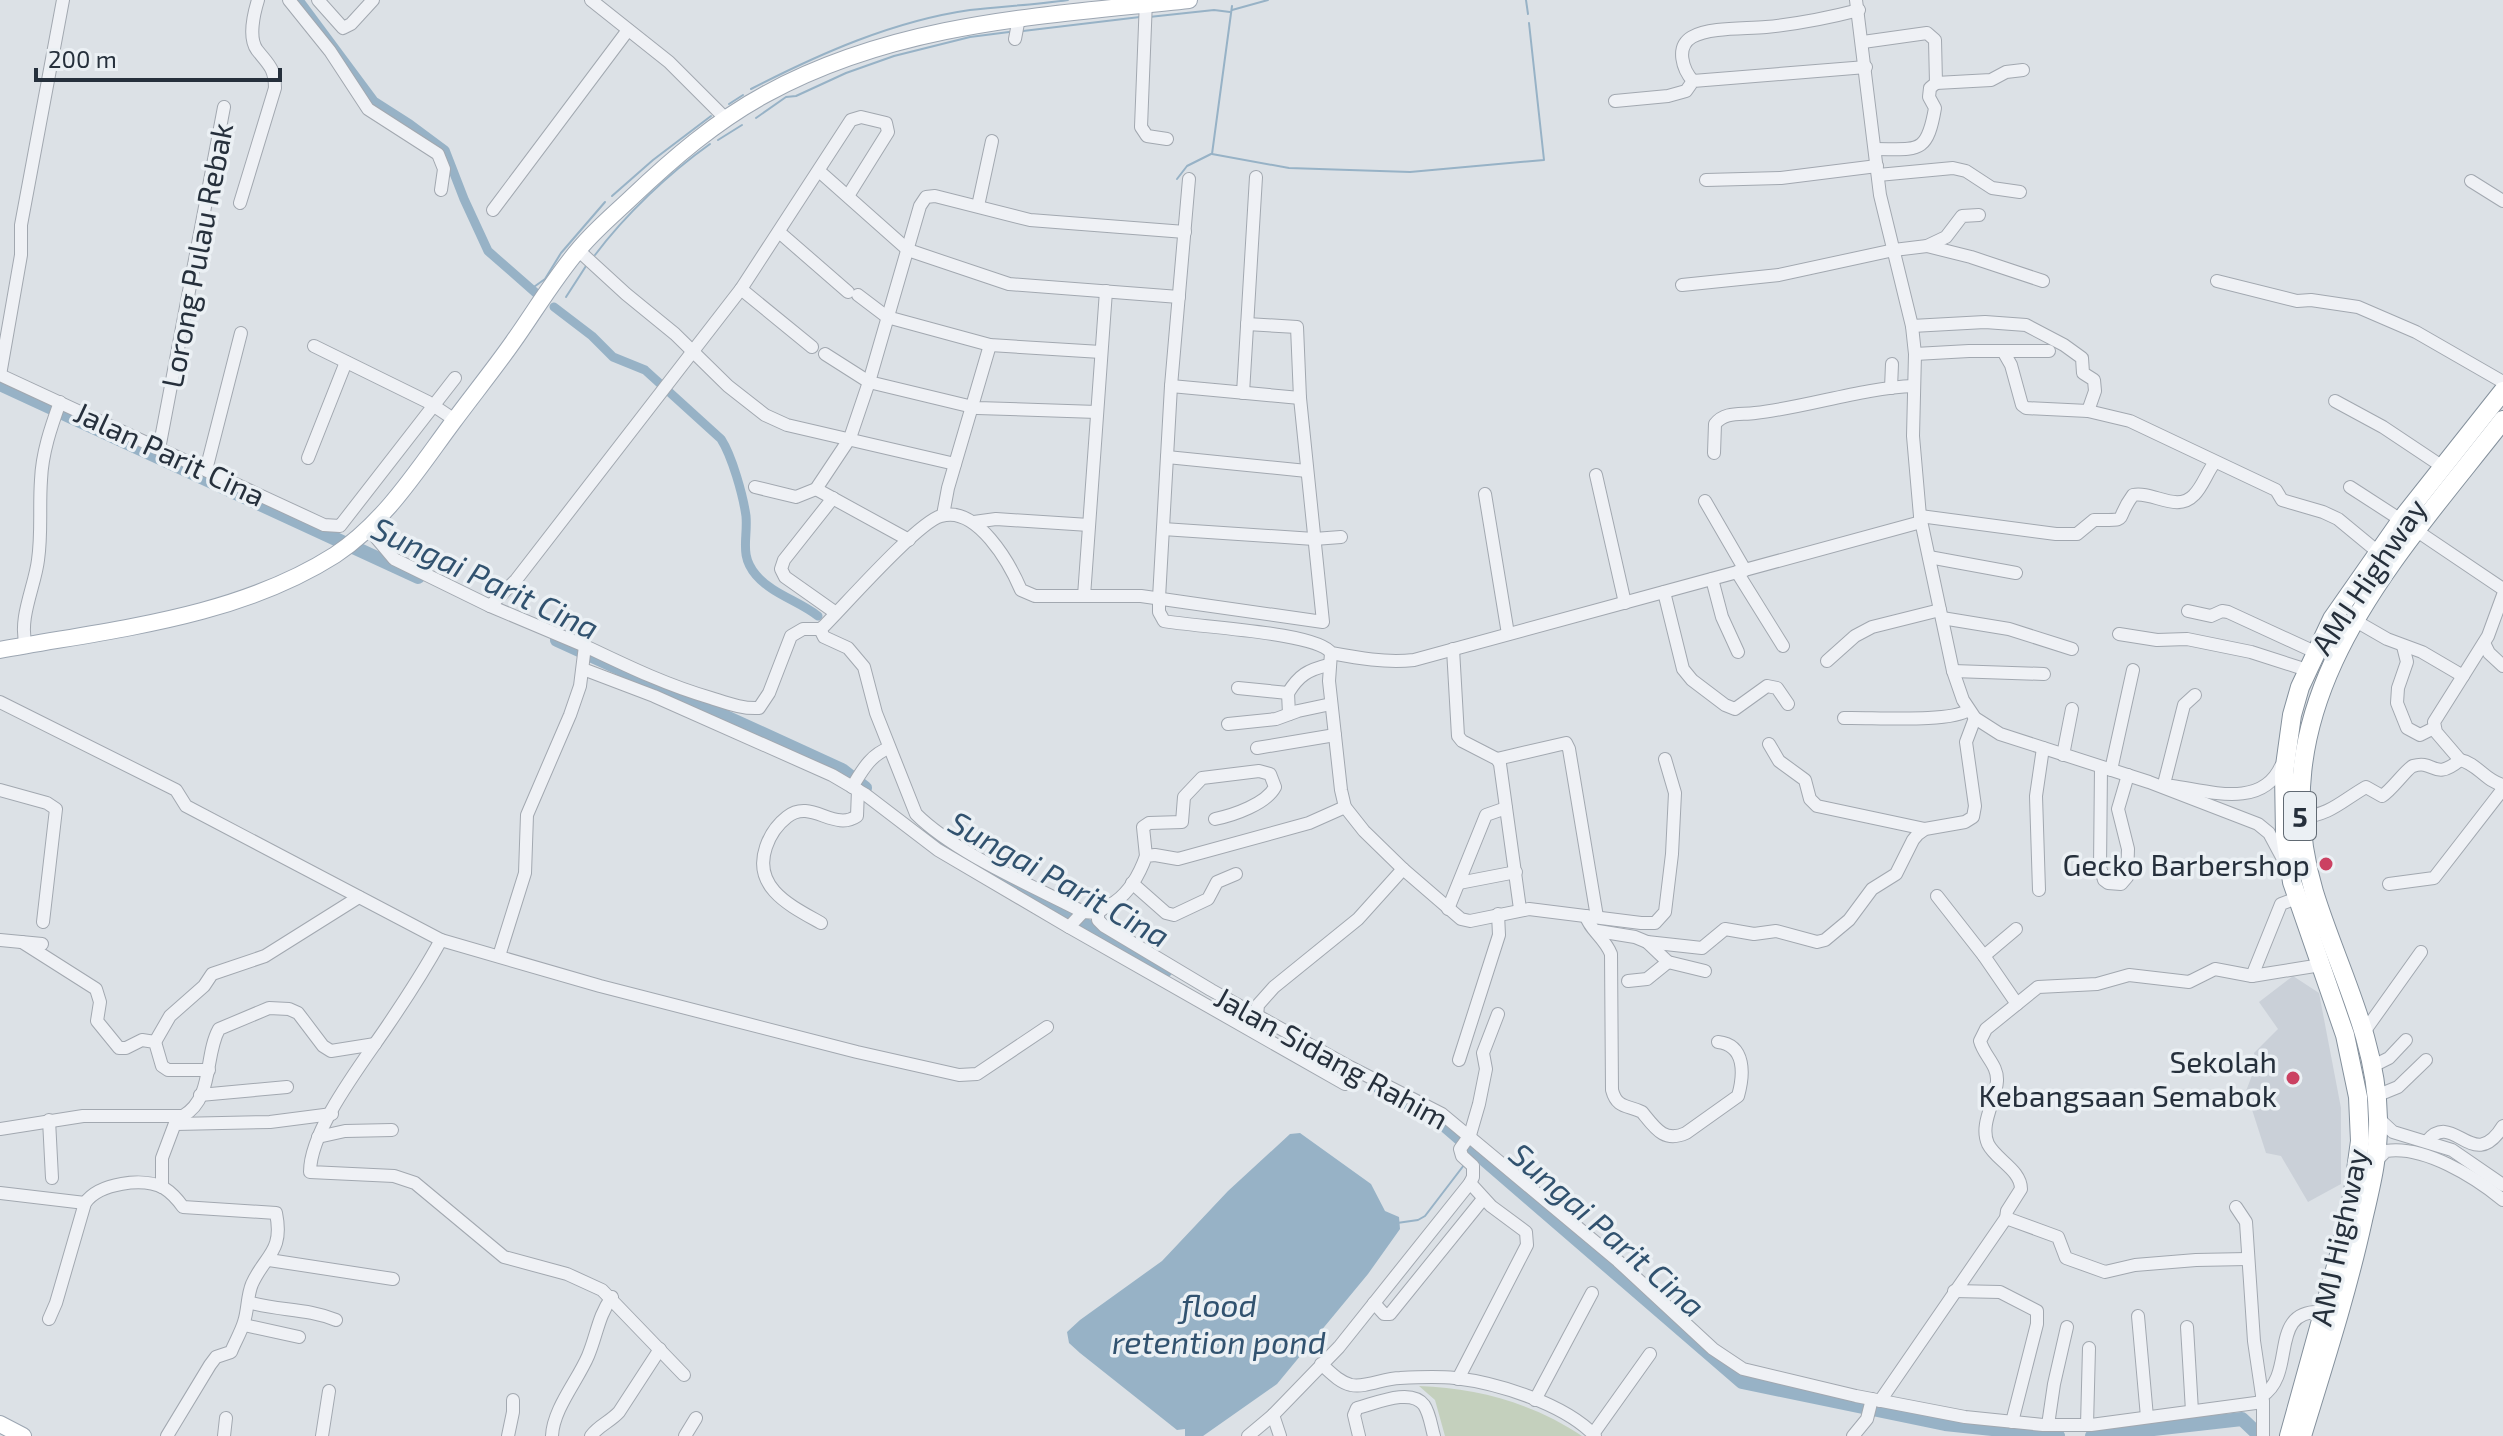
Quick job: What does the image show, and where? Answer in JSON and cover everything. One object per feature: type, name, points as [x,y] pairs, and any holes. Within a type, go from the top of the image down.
[{"type":"highway","name":"AMJ Highway","points":[[2302,1436],[2320,1352],[2324,1312],[2353,1192],[2360,1141],[2358,1097],[2352,1062],[2339,1013],[2295,890],[2285,835],[2286,743],[2307,670],[2332,619],[2401,520],[2503,391]]},
{"type":"highway","name":"AMJ Highway","points":[[2289,1436],[2354,1259],[2376,1161],[2378,1118],[2364,1032],[2307,865],[2300,818],[2301,774],[2318,694],[2354,620],[2417,531],[2503,420]]},
{"type":"highway","points":[[2281,1436],[2320,1352]]},
{"type":"highway","points":[[2310,1436],[2320,1352]]},
{"type":"main road","points":[[0,650],[233,603],[290,580],[337,553],[396,498],[578,250],[658,173],[726,119],[763,95],[844,58],[919,36],[976,24],[1017,28],[1146,2],[1189,0]]},
{"type":"main road","points":[[0,1424],[23,1436]]},
{"type":"street","points":[[0,375],[21,255],[21,225],[63,0]]},
{"type":"street","points":[[240,203],[275,88],[275,73],[255,49],[253,42],[258,0]]},
{"type":"street","points":[[289,0],[330,51],[368,109],[438,154],[444,169],[441,190]]},
{"type":"street","points":[[318,0],[343,28],[351,24],[373,0]]},
{"type":"street","points":[[591,0],[669,62],[726,119]]},
{"type":"street","points":[[1146,2],[1141,127],[1147,136],[1167,139]]},
{"type":"street","points":[[1693,81],[1685,72],[1682,59],[1685,43],[1693,36],[1746,26],[1767,27],[1822,19],[1858,5],[1880,195],[1912,326],[1915,354],[1913,436],[1921,519],[1958,688],[1972,714],[2000,734],[2149,782],[2258,824],[2269,833],[2278,846],[2295,890],[2281,904],[2252,976]]},
{"type":"street","points":[[493,210],[628,30]]},
{"type":"street","points":[[1863,42],[1927,33],[1932,35],[1935,40],[1936,83]]},
{"type":"street","points":[[1693,81],[1866,67]]},
{"type":"street","points":[[1875,149],[1921,146],[1931,132],[1935,108],[1929,92],[1936,83],[1991,80],[2006,72],[2023,70]]},
{"type":"street","points":[[1615,101],[1668,96],[1686,91],[1693,81]]},
{"type":"street","name":"Lorong Pulau Rebak","points":[[159,449],[224,107]]},
{"type":"street","points":[[490,606],[516,580],[741,289],[854,118],[886,123],[888,132],[848,196]]},
{"type":"street","points":[[978,206],[992,141]]},
{"type":"street","points":[[1706,180],[1953,168],[1966,171],[1992,188],[2020,192]]},
{"type":"street","points":[[819,171],[908,250],[1009,284],[1179,297]]},
{"type":"street","points":[[1243,393],[1256,177]]},
{"type":"street","points":[[1189,179],[1171,386],[1159,598],[1161,617],[1168,622],[1288,637],[1324,645],[1330,659],[1331,704],[1345,807],[1364,831],[1403,869],[1461,919],[1470,921],[1520,909],[1655,923],[1665,912],[1672,854],[1675,793],[1665,759]]},
{"type":"street","points":[[2471,181],[2503,201]]},
{"type":"street","points":[[755,487],[796,497],[816,489],[850,438],[920,206],[926,197],[935,196],[1030,220],[1185,232]]},
{"type":"street","points":[[1682,285],[1779,275],[1894,250],[1927,246],[1946,237],[1962,216],[1979,215]]},
{"type":"street","points":[[779,232],[853,294],[887,317],[990,345],[1101,352]]},
{"type":"street","points":[[1927,246],[2043,281]]},
{"type":"street","points":[[578,250],[675,334],[728,386],[777,421],[955,464]]},
{"type":"street","points":[[2217,281],[2285,299],[2358,307],[2416,332],[2503,382]]},
{"type":"street","points":[[741,289],[812,347]]},
{"type":"street","points":[[1084,596],[1106,291]]},
{"type":"street","points":[[1912,326],[1985,322],[2034,327],[2082,358],[2083,373],[2096,384],[2088,411]]},
{"type":"street","points":[[974,522],[1013,569],[1021,590],[1035,596],[1159,598],[1323,622],[1300,398],[1297,327],[1247,324]]},
{"type":"street","points":[[206,470],[241,333]]},
{"type":"street","points":[[943,515],[990,345]]},
{"type":"street","points":[[314,346],[435,406],[455,420]]},
{"type":"street","points":[[2003,351],[2011,365],[2022,405],[2026,408],[2088,411],[2130,421],[2276,490],[2282,500],[2338,519],[2378,552]]},
{"type":"street","points":[[1915,354],[2049,351]]},
{"type":"street","points":[[825,354],[869,382],[972,407],[1097,412]]},
{"type":"street","points":[[308,458],[346,362]]},
{"type":"street","points":[[1891,388],[1892,364]]},
{"type":"street","name":"Jalan Parit Cina","points":[[0,375],[59,405],[324,525],[340,526],[435,406]]},
{"type":"street","points":[[435,406],[455,378]]},
{"type":"street","points":[[1171,386],[1300,398]]},
{"type":"street","points":[[1714,453],[1715,424],[1723,416],[1759,413],[1914,386]]},
{"type":"street","points":[[2335,401],[2383,427],[2443,467]]},
{"type":"street","points":[[26,645],[25,625],[42,528],[41,477],[59,405]]},
{"type":"street","points":[[1167,457],[1307,471]]},
{"type":"street","points":[[1289,714],[1288,693],[1298,677],[1330,659],[1402,661],[1453,649],[1921,519],[2077,534],[2094,520],[2116,522],[2133,495],[2187,501],[2215,462]]},
{"type":"street","points":[[1596,475],[1625,603]]},
{"type":"street","points":[[2350,487],[2401,520]]},
{"type":"street","points":[[816,489],[909,540]]},
{"type":"street","points":[[1485,494],[1508,634]]},
{"type":"street","points":[[833,498],[784,560],[781,569],[785,577],[836,613]]},
{"type":"street","points":[[1705,501],[1783,646]]},
{"type":"street","points":[[584,657],[746,708],[759,708],[769,693],[791,636],[803,629],[820,629],[932,521],[943,515],[974,522],[996,519],[1089,525]]},
{"type":"street","points":[[1163,529],[1314,539],[1341,537]]},
{"type":"street","points":[[364,531],[394,559],[490,606],[654,696],[856,784],[938,850],[1345,1084]]},
{"type":"street","points":[[2417,531],[2503,589]]},
{"type":"street","points":[[1929,557],[2016,573]]},
{"type":"street","points":[[1712,579],[1722,617],[1738,652]]},
{"type":"street","points":[[1664,592],[1678,656],[1692,680],[1735,709],[1767,686],[1777,688],[1788,704]]},
{"type":"street","points":[[2403,646],[2407,662],[2398,688],[2398,707],[2407,728],[2424,735],[2434,728],[2436,718],[2484,643],[2503,595]]},
{"type":"street","points":[[2188,611],[2211,616],[2228,612],[2315,652]]},
{"type":"street","points":[[1827,661],[1855,636],[1872,627],[1941,614],[2009,629],[2072,649]]},
{"type":"street","points":[[2354,620],[2403,646],[2422,652],[2463,676]]},
{"type":"street","name":"Jalan Sidang Rahim","points":[[820,629],[828,641],[848,648],[864,667],[885,749],[916,814],[929,827],[992,865],[1089,913],[1104,926],[1257,1016],[1442,1114],[1466,1140],[1618,1261],[1726,1359],[1743,1369],[1873,1404],[2048,1425],[2087,1425],[2263,1405]]},
{"type":"street","points":[[2119,634],[2157,640],[2187,639],[2251,652],[2307,670]]},
{"type":"street","points":[[2484,643],[2489,653],[2503,666]]},
{"type":"street","points":[[1453,649],[1458,736],[1462,741],[1497,759],[1566,743],[1569,749],[1592,916],[1587,922],[1608,946],[1612,964],[1612,1090],[1620,1106],[1642,1112],[1653,1129],[1664,1135],[1686,1133],[1738,1096],[1742,1066],[1738,1053],[1732,1046],[1718,1042]]},
{"type":"street","points":[[499,956],[525,873],[527,815],[570,715],[584,657]]},
{"type":"street","points":[[2128,775],[2118,809],[2128,849],[2127,877],[2121,884],[2113,885],[2104,880],[2100,867],[2106,768],[2133,670]]},
{"type":"street","points":[[1953,671],[2044,674]]},
{"type":"street","points":[[1238,688],[1288,693]]},
{"type":"street","points":[[2164,784],[2184,705],[2195,695]]},
{"type":"street","points":[[0,702],[176,790],[186,806],[441,940],[661,1002],[959,1075],[977,1074],[1047,1027]]},
{"type":"street","points":[[1228,724],[1276,719],[1331,704]]},
{"type":"street","points":[[2063,755],[2072,709]]},
{"type":"street","points":[[1844,718],[1972,714]]},
{"type":"street","points":[[1769,744],[1779,761],[1805,780],[1810,799],[1817,806],[1925,829],[1965,822],[1973,817],[1975,806],[1966,742],[1972,714]]},
{"type":"street","points":[[2389,884],[2434,878],[2503,787],[2490,781],[2470,763],[2460,760],[2434,728]]},
{"type":"street","points":[[1257,748],[1335,735]]},
{"type":"street","points":[[2149,782],[2236,795],[2252,793],[2276,777],[2286,743]]},
{"type":"street","points":[[2039,890],[2036,796],[2043,748]]},
{"type":"street","points":[[821,923],[770,889],[765,879],[764,854],[775,830],[796,811],[808,810],[836,820],[857,816],[856,784],[865,766],[885,749]]},
{"type":"street","points":[[1497,759],[1520,909]]},
{"type":"street","points":[[2300,818],[2319,816],[2332,810],[2366,787],[2382,796],[2413,766],[2443,771],[2449,770],[2460,760]]},
{"type":"street","points":[[1070,926],[1118,900],[1141,870],[1146,856],[1143,827],[1149,823],[1182,822],[1184,797],[1202,778],[1259,771],[1270,774],[1275,787],[1271,795],[1230,816],[1215,819]]},
{"type":"street","points":[[0,790],[47,803],[56,809],[43,922]]},
{"type":"street","points":[[1146,856],[1178,859],[1309,823],[1345,807]]},
{"type":"street","points":[[1448,909],[1486,815],[1506,808]]},
{"type":"street","points":[[1598,931],[1647,942],[1702,948],[1725,929],[1754,934],[1776,931],[1817,942],[1825,940],[1849,920],[1872,889],[1896,874],[1913,840],[1925,829]]},
{"type":"street","points":[[1257,1016],[1258,1005],[1274,987],[1358,919],[1403,869]]},
{"type":"street","points":[[1459,883],[1516,872]]},
{"type":"street","points":[[1132,883],[1166,913],[1174,915],[1208,899],[1217,882],[1236,874]]},
{"type":"street","points":[[1937,896],[2017,1004]]},
{"type":"street","points":[[209,1070],[168,1070],[162,1066],[155,1042],[170,1016],[204,986],[212,974],[265,956],[359,897]]},
{"type":"street","points":[[1459,1060],[1499,935],[1498,914]]},
{"type":"street","points":[[1984,956],[2016,929]]},
{"type":"street","points":[[0,940],[42,944]]},
{"type":"street","points":[[441,940],[318,1137],[310,1159],[310,1172],[405,1178],[426,1191],[504,1257],[567,1274],[612,1297],[684,1375]]},
{"type":"street","points":[[22,942],[96,989],[100,1002],[97,1021],[119,1048],[142,1040],[155,1042]]},
{"type":"street","points":[[1647,942],[1668,962],[1705,971]]},
{"type":"street","points":[[2364,1032],[2421,952]]},
{"type":"street","points":[[1628,981],[1647,979],[1668,962]]},
{"type":"street","points":[[1853,1436],[2006,1218],[2021,1189],[2021,1184],[1989,1147],[1986,1137],[1997,1082],[1996,1068],[1980,1041],[1986,1029],[2038,987],[2097,984],[2129,975],[2189,982],[2215,969],[2252,976],[2321,965]]},
{"type":"street","points":[[162,1187],[162,1158],[170,1133],[176,1121],[189,1113],[200,1095],[219,1029],[269,1008],[289,1009],[298,1013],[323,1046],[331,1051],[375,1044]]},
{"type":"street","points":[[1248,1436],[1273,1415],[1339,1347],[1470,1183],[1473,1166],[1460,1153],[1485,1083],[1483,1053],[1498,1014]]},
{"type":"street","points":[[2371,1067],[2389,1058],[2406,1040]]},
{"type":"street","points":[[2376,1096],[2398,1087],[2426,1060]]},
{"type":"street","points":[[200,1095],[287,1087]]},
{"type":"street","points":[[0,1129],[83,1116],[270,1122],[332,1114]]},
{"type":"street","points":[[2378,1118],[2393,1132],[2427,1141],[2465,1157],[2503,1185]]},
{"type":"street","points":[[49,1120],[52,1178]]},
{"type":"street","points":[[2427,1141],[2434,1134],[2448,1132],[2474,1144],[2487,1145],[2496,1139],[2503,1126]]},
{"type":"street","points":[[318,1137],[345,1131],[392,1130]]},
{"type":"street","points":[[2376,1161],[2386,1151],[2416,1153],[2457,1169],[2503,1200]]},
{"type":"street","points":[[49,1319],[85,1203],[98,1191],[117,1183],[162,1187],[183,1207],[276,1213],[278,1232],[269,1260],[252,1285],[244,1325],[231,1352],[216,1357],[167,1436]]},
{"type":"street","points":[[1458,1379],[1527,1245],[1526,1232],[1483,1199],[1470,1183]]},
{"type":"street","points":[[0,1193],[85,1203]]},
{"type":"street","points":[[1374,1303],[1384,1314],[1390,1314],[1483,1199]]},
{"type":"street","points":[[2236,1207],[2246,1222],[2254,1341],[2263,1405],[2263,1436]]},
{"type":"street","points":[[2006,1218],[2058,1237],[2066,1258],[2099,1271],[2196,1260],[2247,1259]]},
{"type":"street","points":[[269,1260],[393,1279]]},
{"type":"street","points":[[1954,1291],[2000,1292],[2037,1311],[2037,1324],[2012,1422]]},
{"type":"street","points":[[1535,1400],[1592,1293]]},
{"type":"street","points":[[552,1436],[565,1399],[589,1355],[601,1311],[612,1297]]},
{"type":"street","points":[[248,1302],[278,1309],[316,1311],[336,1320]]},
{"type":"street","points":[[2263,1405],[2276,1381],[2291,1324],[2305,1312],[2324,1312]]},
{"type":"street","points":[[2138,1316],[2147,1417]]},
{"type":"street","points":[[244,1325],[299,1337]]},
{"type":"street","points":[[2048,1425],[2067,1327]]},
{"type":"street","points":[[2187,1327],[2192,1411]]},
{"type":"street","points":[[2087,1425],[2089,1348]]},
{"type":"street","points":[[591,1436],[619,1412],[660,1349]]},
{"type":"street","points":[[2284,1349],[2320,1352]]},
{"type":"street","points":[[1321,1364],[1349,1384],[1389,1378],[1458,1379],[1535,1400],[1584,1424],[1594,1435],[1650,1354]]},
{"type":"street","points":[[322,1436],[329,1391]]},
{"type":"street","points":[[1359,1436],[1354,1415],[1357,1408],[1407,1396],[1427,1410],[1434,1436]]},
{"type":"street","points":[[508,1436],[513,1400]]},
{"type":"street","points":[[1273,1415],[1280,1436]]},
{"type":"street","points":[[224,1436],[226,1418]]},
{"type":"street","points":[[685,1436],[696,1418]]},
{"type":"shaded area","name":"Sekolah Kebangsaan Semabok","points":[[2293,976],[2319,993],[2341,1108],[2341,1184],[2308,1202],[2281,1156],[2266,1153],[2246,1091],[2256,1065],[2254,1053],[2278,1029],[2259,1002]]},
{"type":"green space","points":[[1419,1386],[1462,1390],[1504,1399],[1563,1424],[1582,1436],[1445,1436],[1435,1400]]},
{"type":"water","name":"flood retention pond","points":[[1300,1133],[1371,1184],[1385,1211],[1399,1217],[1400,1229],[1368,1274],[1277,1384],[1203,1436],[1185,1436],[1185,1429],[1177,1430],[1080,1353],[1069,1343],[1067,1332],[1162,1261],[1228,1191],[1290,1134]]},
{"type":"waterway","points":[[299,0],[374,101],[445,150],[488,251],[537,294]]},
{"type":"waterway","points":[[751,89],[857,40],[913,22],[970,10],[1068,0]]},
{"type":"waterway","points":[[1232,10],[1268,0]]},
{"type":"waterway","points":[[1526,0],[1528,14]]},
{"type":"waterway","points":[[1232,6],[1212,154],[1289,168],[1410,172],[1544,160],[1529,23]]},
{"type":"waterway","points":[[1149,17],[1214,10],[1230,12]]},
{"type":"waterway","points":[[1023,31],[1140,17]]},
{"type":"waterway","points":[[756,118],[786,97],[796,96],[894,56],[970,37],[1009,32]]},
{"type":"waterway","points":[[729,104],[743,95]]},
{"type":"waterway","points":[[612,196],[711,116]]},
{"type":"waterway","points":[[718,140],[742,125]]},
{"type":"waterway","points":[[595,255],[648,195],[710,144]]},
{"type":"waterway","points":[[1177,179],[1187,166],[1211,154]]},
{"type":"waterway","points":[[531,289],[545,279],[561,253],[605,202]]},
{"type":"waterway","points":[[566,297],[586,266]]},
{"type":"waterway","points":[[554,307],[592,336],[613,357],[645,370],[721,439],[733,465],[742,498],[746,516],[746,554],[751,568],[762,582],[818,616]]},
{"type":"waterway","name":"Sungai Parit Cina","points":[[0,384],[418,577]]},
{"type":"waterway","name":"Sungai Parit Cina","points":[[557,640],[842,770],[865,788]]},
{"type":"waterway","name":"Sungai Parit Cina","points":[[926,836],[1166,970]]},
{"type":"waterway","name":"Sungai Parit Cina","points":[[1380,1088],[1441,1122],[1742,1382],[1945,1424],[2058,1436]]},
{"type":"waterway","points":[[1397,1223],[1425,1216],[1464,1165]]},
{"type":"waterway","name":"Sungai Parit Cina","points":[[2092,1436],[2242,1419],[2260,1436]]},
{"type":"place","name":"Gecko Barbershop","points":[[2326,864]]},
{"type":"place","name":"Sekolah Kebangsaan Semabok","points":[[2293,1078]]}]
